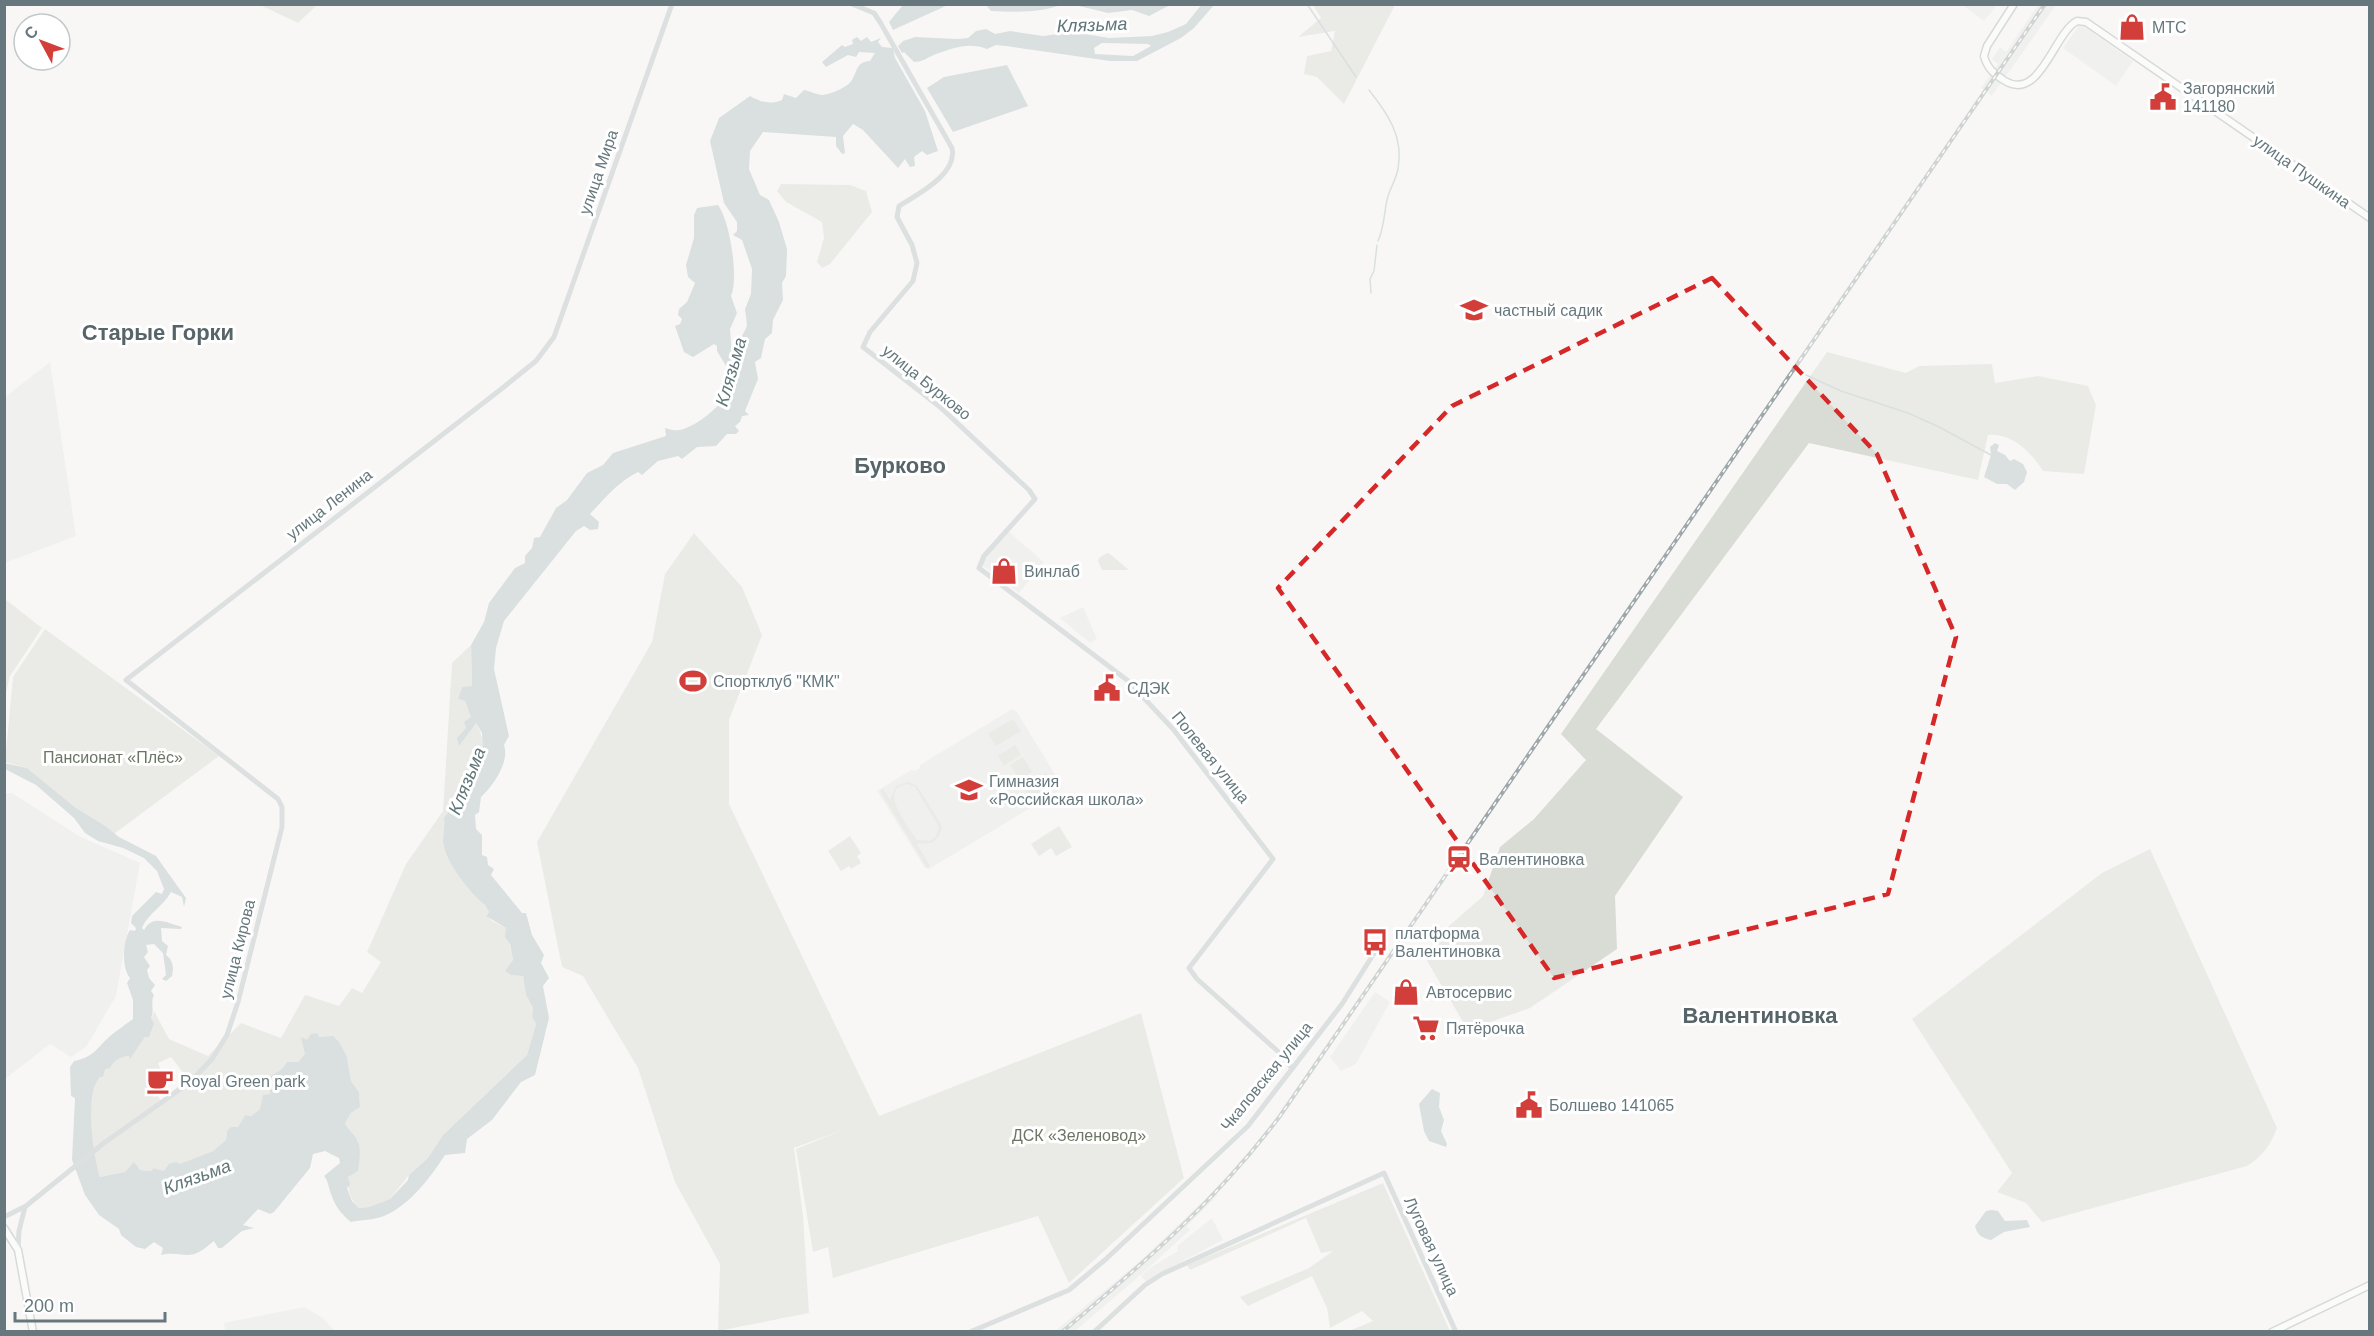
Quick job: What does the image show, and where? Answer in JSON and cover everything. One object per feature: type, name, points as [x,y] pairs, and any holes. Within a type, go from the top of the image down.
[{"type":"main road","name":"улица Пушкина","points":[[2014,4],[1984,56],[1986,64],[2009,83],[2023,85],[2039,72],[2069,27],[2077,21],[2086,22],[2370,218]]},
{"type":"main road","points":[[4,1228],[18,1250],[33,1332]]},
{"type":"main road","points":[[2272,1332],[2370,1286]]},
{"type":"street","name":"улица Мира","points":[[547,347],[554,336],[672,4]]},
{"type":"street","name":"улица Бурково","points":[[852,4],[874,13],[952,148],[954,156],[950,167],[937,180],[899,206],[897,217],[912,245],[916,263],[913,281],[870,332],[863,347],[940,406],[1029,490],[1035,499],[984,556],[979,568]]},
{"type":"street","name":"улица Ленина","points":[[126,680],[536,361],[547,347]]},
{"type":"street","name":"Полевая улица","points":[[979,568],[1127,680],[1173,729],[1273,859],[1190,968],[1197,979],[1282,1055],[1291,1067]]},
{"type":"street","name":"улица Кирова","points":[[4,1217],[26,1206],[104,1143],[189,1083],[212,1059],[227,1035],[238,1002],[282,827],[282,807],[278,799],[126,680]]},
{"type":"street","name":"Чкаловская улица","points":[[970,1332],[1069,1290],[1106,1259],[1248,1126],[1291,1067],[1342,1004],[1385,936]]},
{"type":"street","name":"Луговая улица","points":[[1094,1332],[1145,1285],[1162,1274],[1384,1173],[1456,1332]]},
{"type":"street","points":[[18,1250],[19,1231],[26,1206]]},
{"type":"highlighted area","points":[[1712,278],[1877,454],[1956,637],[1888,894],[1554,978],[1278,588],[1452,406]]},
{"type":"shaded area","points":[[1963,5],[1997,5],[1984,21]]},
{"type":"shaded area","points":[[2038,5],[2056,5],[1992,96],[1981,88],[1998,64],[1992,59],[2000,47],[2006,52]]},
{"type":"shaded area","points":[[2080,24],[2133,61],[2116,86],[2063,48]]},
{"type":"shaded area","points":[[50,362],[76,536],[5,563],[5,397]]},
{"type":"shaded area","points":[[1008,531],[1044,562],[1019,593],[981,564]]},
{"type":"shaded area","points":[[1083,607],[1097,639],[1090,643],[1060,618]]},
{"type":"shaded area","name":"Гимназия «Российская школа»","points":[[1012,709],[1017,712],[1062,789],[929,869],[925,868],[877,791],[911,770],[915,771],[920,768],[920,765]]},
{"type":"shaded area","points":[[4,793],[12,793],[79,836],[140,863],[116,996],[86,1047],[71,1057],[50,1044],[5,1079]]},
{"type":"shaded area","points":[[1375,992],[1390,1002],[1356,1064],[1341,1071],[1330,1057]]},
{"type":"shaded area","points":[[1214,1191],[1218,1195],[1187,1226],[1190,1230],[1145,1271],[1075,1331],[1055,1331],[1138,1263]]},
{"type":"shaded area","points":[[1212,1218],[1223,1240],[1160,1273],[1147,1283],[1141,1276],[1151,1267],[1178,1251],[1177,1246]]},
{"type":"shaded area","points":[[304,1307],[323,1318],[335,1331],[225,1331],[224,1323]]},
{"type":"green space","points":[[260,5],[317,5],[298,23]]},
{"type":"green space","points":[[1313,5],[1395,5],[1344,104],[1317,77],[1304,74],[1307,56],[1331,51],[1335,31],[1298,37],[1321,18]]},
{"type":"green space","points":[[781,184],[850,185],[866,191],[872,212],[830,264],[822,268],[817,262],[824,238],[822,222],[786,202],[777,191]]},
{"type":"green space","points":[[1827,352],[1906,373],[1919,366],[1992,364],[1995,383],[2038,376],[2088,386],[2096,405],[2084,474],[2043,471],[2020,445],[1997,435],[1988,435],[1978,480],[1809,443],[1596,729],[1683,797],[1615,896],[1617,949],[1530,1008],[1468,1030],[1427,961],[1449,926],[1483,896],[1500,847],[1534,819],[1586,760],[1561,734]]},
{"type":"green space","name":"ДСК «Зеленовод»","points":[[694,533],[742,587],[762,635],[729,720],[729,804],[879,1116],[1141,1013],[1184,1178],[1069,1283],[1038,1216],[833,1278],[828,1247],[813,1252],[796,1149],[843,1130],[794,1148],[803,1215],[809,1313],[718,1331],[720,1264],[675,1182],[638,1068],[583,976],[562,967],[537,842],[652,642],[665,574]]},
{"type":"green space","points":[[1107,553],[1129,570],[1102,570],[1098,561]]},
{"type":"green space","points":[[5,599],[42,628],[10,676],[5,697]]},
{"type":"green space","name":"Пансионат «Плёс»","points":[[45,629],[219,756],[114,834],[76,808],[27,768],[5,762],[13,677]]},
{"type":"green space","points":[[471,645],[472,687],[462,687],[458,699],[465,701],[478,726],[482,738],[483,754],[479,756],[476,773],[444,818],[443,842],[448,858],[459,876],[485,905],[489,912],[486,915],[506,928],[513,960],[511,975],[523,976],[526,995],[533,1008],[532,1017],[536,1024],[527,1055],[443,1135],[427,1159],[409,1175],[390,1199],[369,1207],[359,1208],[353,1201],[348,1185],[350,1167],[358,1141],[345,1123],[351,1113],[360,1107],[359,1092],[351,1081],[347,1057],[305,1054],[298,1062],[287,1062],[282,1069],[267,1078],[270,1095],[260,1109],[251,1116],[245,1115],[238,1127],[227,1131],[226,1140],[213,1151],[164,1171],[155,1168],[151,1171],[140,1170],[100,1177],[91,1126],[91,1106],[95,1088],[101,1073],[113,1062],[129,1056],[130,1058],[145,1037],[154,1011],[169,1039],[208,1056],[241,1023],[281,1038],[305,995],[339,1006],[352,988],[362,993],[381,962],[367,952],[406,864],[443,811],[452,663]],"holes":[[[171,1057],[185,1075],[183,1082],[161,1101],[157,1095],[154,1097],[147,1086],[161,1071],[158,1063]]]},
{"type":"green space","points":[[1013,719],[1021,731],[996,746],[988,734]]},
{"type":"green space","points":[[1015,745],[1021,755],[1004,766],[998,756]]},
{"type":"green space","points":[[1023,757],[1032,772],[1020,780],[1010,765]]},
{"type":"green space","points":[[1046,773],[1054,785],[1031,799],[1024,787]]},
{"type":"green space","points":[[908,782],[917,786],[942,826],[934,841],[926,844],[916,843],[930,866],[927,868],[880,791],[883,789],[890,800],[896,786]],"holes":[[[908,784],[915,787],[939,827],[936,836],[930,841],[917,840],[902,818],[895,800],[895,793],[899,787]]]},
{"type":"green space","points":[[1059,826],[1072,847],[1056,856],[1051,848],[1039,856],[1031,844]]},
{"type":"green space","points":[[850,836],[861,853],[857,856],[861,863],[851,869],[849,866],[841,871],[828,851]]},
{"type":"green space","points":[[2150,849],[2277,1128],[2265,1150],[2247,1166],[2042,1222],[2026,1203],[1997,1192],[2012,1173],[1912,1019],[2102,873]]},
{"type":"green space","points":[[1383,1183],[1450,1331],[1349,1331],[1373,1321],[1362,1311],[1330,1328],[1327,1308],[1312,1276],[1248,1306],[1240,1297],[1309,1268],[1333,1251],[1321,1253],[1306,1218],[1190,1270],[1187,1265]]},
{"type":"water","points":[[1202,4],[1214,5],[1194,28],[1181,38],[1137,61],[1110,61],[996,45],[987,49],[974,46],[962,47],[914,62],[904,52],[902,53],[898,46],[903,41],[915,37],[968,38],[976,31],[986,29],[995,34],[1010,31],[1043,36],[1073,32],[1109,38],[1152,36],[1186,24]],"holes":[[[1102,43],[1148,44],[1151,46],[1133,56],[1095,54],[1094,48]]]},
{"type":"water","points":[[903,5],[948,5],[893,30],[889,22]]},
{"type":"water","points":[[986,5],[1061,5],[1018,12],[991,11]]},
{"type":"water","points":[[1075,5],[1170,5],[1149,16],[1132,10],[1108,13]]},
{"type":"water","name":"Клязьма","points":[[857,37],[861,41],[867,37],[871,42],[881,38],[878,42],[882,47],[893,48],[895,58],[925,111],[938,151],[927,155],[922,151],[914,157],[915,166],[910,167],[905,159],[898,168],[863,130],[853,124],[843,136],[845,153],[842,154],[836,146],[836,137],[763,132],[750,151],[749,169],[760,195],[769,200],[779,222],[787,249],[786,276],[782,283],[783,300],[773,320],[772,333],[765,339],[761,358],[755,362],[758,379],[745,411],[749,415],[742,416],[740,422],[735,426],[739,431],[736,434],[727,434],[716,446],[697,447],[682,459],[678,456],[658,461],[642,475],[638,472],[618,485],[590,514],[599,522],[598,529],[590,530],[584,526],[576,531],[504,621],[496,648],[494,669],[509,736],[504,745],[503,766],[481,797],[479,812],[475,815],[476,829],[482,835],[482,855],[487,857],[488,865],[494,869],[491,875],[522,913],[526,913],[532,935],[544,955],[541,963],[549,978],[543,986],[549,1018],[535,1075],[521,1082],[492,1120],[467,1139],[465,1153],[445,1155],[426,1182],[411,1198],[384,1216],[351,1222],[341,1213],[324,1176],[340,1163],[339,1158],[325,1151],[313,1154],[310,1168],[274,1212],[270,1214],[258,1209],[243,1225],[254,1228],[242,1231],[222,1248],[218,1248],[214,1241],[193,1254],[161,1255],[163,1248],[154,1242],[145,1249],[136,1247],[121,1235],[119,1229],[99,1215],[85,1195],[72,1160],[75,1098],[71,1096],[70,1067],[74,1061],[94,1052],[112,1034],[133,1019],[133,1000],[127,983],[130,978],[124,961],[126,940],[130,930],[135,931],[136,928],[131,923],[132,916],[156,892],[162,894],[164,889],[157,871],[144,858],[123,848],[98,841],[85,833],[74,818],[36,785],[5,769],[4,763],[27,768],[76,808],[119,837],[156,856],[186,898],[184,907],[182,897],[171,892],[142,928],[144,930],[156,921],[182,927],[181,929],[161,928],[162,941],[168,946],[166,955],[172,961],[173,967],[172,976],[166,981],[162,979],[166,975],[163,953],[154,944],[146,945],[148,952],[144,957],[150,966],[147,970],[149,978],[155,985],[151,991],[154,995],[151,1018],[154,1023],[149,1037],[145,1037],[130,1059],[129,1056],[120,1058],[110,1068],[105,1069],[103,1077],[100,1077],[95,1086],[92,1097],[91,1125],[100,1177],[125,1172],[134,1162],[140,1170],[151,1171],[154,1168],[164,1171],[169,1164],[176,1162],[180,1164],[213,1151],[226,1140],[227,1131],[231,1127],[238,1127],[245,1115],[251,1116],[260,1109],[263,1095],[270,1094],[267,1078],[282,1069],[287,1062],[298,1062],[305,1054],[301,1037],[307,1040],[311,1034],[317,1033],[319,1037],[333,1036],[339,1042],[347,1057],[351,1081],[359,1092],[360,1107],[351,1113],[345,1123],[359,1143],[360,1151],[358,1171],[348,1177],[350,1185],[347,1188],[352,1201],[359,1208],[369,1207],[390,1199],[408,1180],[409,1175],[427,1159],[443,1135],[527,1055],[536,1024],[532,1017],[533,1008],[526,995],[523,976],[511,975],[505,971],[513,960],[510,944],[505,937],[506,928],[486,916],[489,912],[485,905],[459,876],[448,859],[443,842],[444,818],[476,773],[479,756],[483,754],[482,733],[476,723],[459,746],[457,738],[466,728],[464,722],[471,717],[465,701],[458,699],[462,687],[472,686],[471,645],[484,622],[489,603],[515,568],[525,563],[525,556],[532,548],[534,538],[540,537],[556,508],[567,500],[587,473],[603,465],[613,453],[666,436],[665,428],[677,430],[692,425],[713,411],[724,399],[739,360],[740,340],[747,326],[745,309],[751,294],[752,269],[742,240],[733,235],[737,231],[737,222],[724,203],[710,141],[719,118],[750,96],[769,103],[782,100],[784,94],[796,98],[804,90],[823,95],[835,92],[847,85],[858,67],[870,61],[875,53],[859,52],[856,57],[848,55],[826,67],[822,62],[842,45],[845,47],[853,44],[852,40]]},
{"type":"water","points":[[1007,65],[1028,106],[953,132],[927,88],[944,77]]},
{"type":"water","points":[[718,205],[726,223],[732,250],[734,276],[731,296],[737,313],[730,329],[732,355],[730,363],[726,366],[714,344],[693,357],[684,352],[675,326],[680,324],[682,319],[678,315],[679,309],[687,302],[695,283],[688,277],[686,265],[694,238],[694,215],[697,208]]},
{"type":"water","points":[[1995,443],[1999,445],[1997,451],[2010,461],[2014,459],[2023,464],[2027,472],[2024,482],[2015,490],[2007,484],[1997,484],[1984,477],[1991,455],[1990,447]]},
{"type":"water","points":[[1432,1089],[1440,1093],[1439,1107],[1444,1120],[1441,1131],[1447,1144],[1446,1147],[1429,1141],[1424,1131],[1419,1104]]},
{"type":"water","points":[[1986,1211],[1998,1211],[2005,1221],[2027,1220],[2030,1227],[2004,1232],[1991,1240],[1985,1238],[1979,1234],[1975,1226]]},
{"type":"waterway","points":[[1307,4],[1356,77]]},
{"type":"waterway","points":[[1369,90],[1393,126],[1399,147],[1398,169],[1388,196],[1378,241]]},
{"type":"waterway","points":[[1371,293],[1370,279],[1374,271],[1377,245]]},
{"type":"waterway","points":[[1806,375],[1841,391],[1908,413],[1991,455]]},
{"type":"railway","points":[[1062,1332],[1150,1256],[1204,1204],[1280,1116],[2045,4]]},
{"type":"place","name":"МТС","points":[[2132,27]]},
{"type":"place","name":"Загорянский 141180","points":[[2163,97]]},
{"type":"place","name":"частный садик","points":[[1474,310]]},
{"type":"place","name":"Винлаб","points":[[1004,571]]},
{"type":"place","name":"Спортклуб \"КМК\"","points":[[693,681]]},
{"type":"place","name":"СДЭК","points":[[1107,688]]},
{"type":"place","name":"Гимназия «Российская школа»","points":[[969,790]]},
{"type":"place","name":"Валентиновка","points":[[1459,859]]},
{"type":"place","name":"платформа Валентиновка","points":[[1375,942]]},
{"type":"place","name":"Автосервис","points":[[1406,992]]},
{"type":"place","name":"Пятёрочка","points":[[1426,1028]]},
{"type":"place","name":"Royal Green park","points":[[160,1081]]},
{"type":"place","name":"Болшево 141065","points":[[1529,1105]]},
{"type":"district","name":"Старые Горки","points":[[158,332]]},
{"type":"district","name":"Бурково","points":[[900,465]]},
{"type":"district","name":"Валентиновка","points":[[1760,1015]]}]
